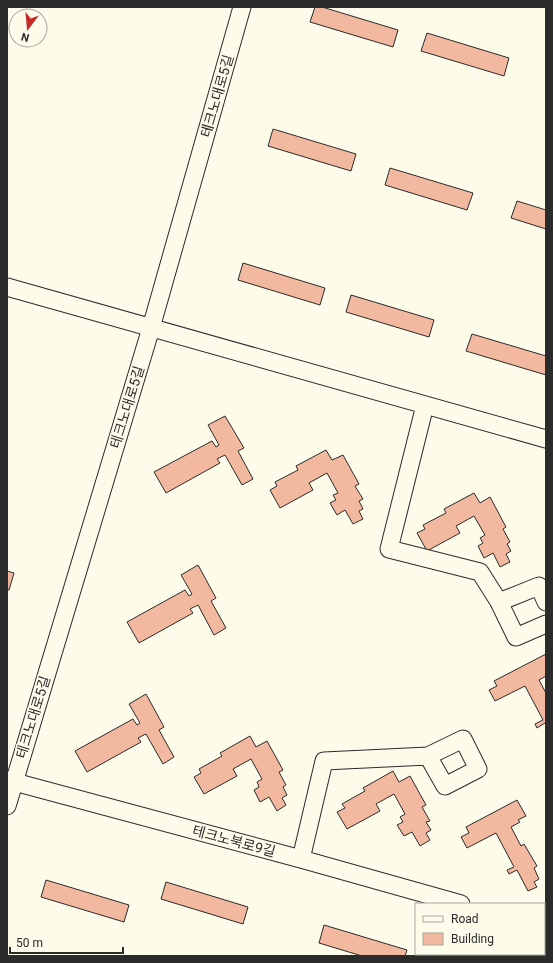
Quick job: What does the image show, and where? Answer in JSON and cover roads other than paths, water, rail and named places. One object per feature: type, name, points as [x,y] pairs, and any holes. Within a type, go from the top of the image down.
[{"type":"street","name":"테크노대로5길","points":[[7,806],[10,780],[151,328],[242,7]]},
{"type":"street","points":[[7,287],[546,439]]},
{"type":"street","points":[[425,405],[389,549],[480,572],[499,602],[516,636],[546,624]]},
{"type":"street","points":[[499,602],[539,586],[546,602]]},
{"type":"street","points":[[301,859],[324,761],[428,756]]},
{"type":"street","name":"테크노북로9길","points":[[10,780],[457,903]]}]
